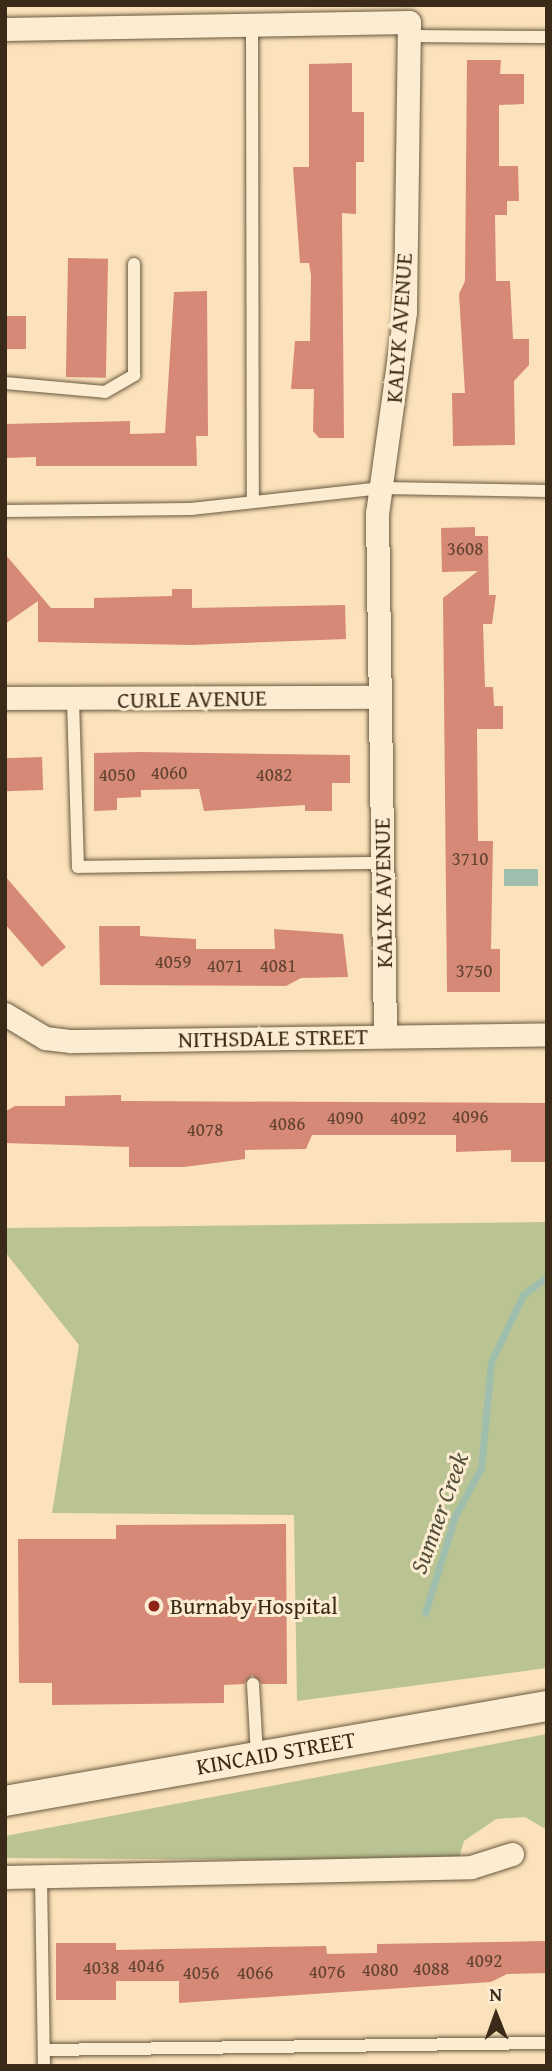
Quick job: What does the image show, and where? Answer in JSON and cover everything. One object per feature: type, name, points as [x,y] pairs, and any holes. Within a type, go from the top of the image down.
[{"type":"street","points":[[5,29],[409,22],[409,36]]},
{"type":"street","name":"KALYK AVENUE","points":[[385,1036],[380,697],[382,488],[405,312],[409,36]]},
{"type":"street","name":"CURLE AVENUE","points":[[5,698],[73,700],[380,697]]},
{"type":"street","name":"NITHSDALE STREET","points":[[5,1014],[32,1032],[62,1041],[547,1034]]},
{"type":"street","name":"KINCAID STREET","points":[[5,1801],[547,1706]]},
{"type":"street","points":[[5,1877],[471,1867],[512,1854]]},
{"type":"lane","points":[[252,26],[253,500]]},
{"type":"lane","points":[[409,36],[547,37]]},
{"type":"lane","points":[[5,383],[105,392],[134,375],[134,264]]},
{"type":"lane","points":[[5,511],[191,509],[253,500],[382,488],[547,491]]},
{"type":"lane","points":[[73,700],[78,867],[382,863]]},
{"type":"lane","points":[[253,1684],[257,1756]]},
{"type":"lane","points":[[41,1877],[44,2066]]},
{"type":"lane","points":[[44,2050],[547,2043]]},
{"type":"green space","points":[[547,1222],[547,1668],[297,1701],[294,1515],[52,1513],[79,1345],[5,1252],[5,1228]]},
{"type":"green space","points":[[547,1734],[547,1830],[525,1817],[496,1819],[464,1841],[458,1861],[5,1858],[5,1836]]},
{"type":"shaded area","points":[[504,869],[538,869],[538,886],[504,886]]},
{"type":"building","points":[[467,60],[501,60],[500,74],[524,74],[524,104],[499,105],[499,166],[518,166],[519,201],[507,201],[507,215],[495,215],[496,281],[510,281],[513,339],[529,339],[529,365],[514,381],[515,445],[453,446],[452,393],[465,393],[459,294],[465,281]]},
{"type":"building","points":[[352,63],[352,112],[364,112],[364,162],[356,162],[356,214],[342,213],[344,438],[319,438],[313,431],[314,389],[291,389],[295,341],[310,341],[311,275],[309,263],[300,263],[293,167],[309,167],[309,64]]},
{"type":"building","points":[[68,258],[108,259],[106,378],[66,377]]},
{"type":"building","points":[[207,291],[208,436],[196,436],[197,466],[36,466],[36,457],[5,458],[5,424],[130,421],[130,434],[165,433],[174,292]]},
{"type":"building","points":[[5,316],[26,316],[26,349],[5,349]]},
{"type":"building","points":[[475,527],[475,536],[488,536],[489,595],[496,595],[492,624],[483,624],[485,687],[493,687],[494,706],[503,706],[503,729],[477,729],[478,841],[493,841],[491,949],[500,949],[500,992],[447,992],[443,598],[478,571],[442,572],[441,528]]},
{"type":"building","points":[[5,554],[51,608],[94,608],[94,598],[172,596],[172,589],[192,589],[192,608],[345,605],[346,639],[192,645],[38,642],[38,601],[5,624]]},
{"type":"building","points":[[94,753],[350,755],[350,783],[332,783],[332,811],[305,811],[305,805],[204,811],[199,789],[141,790],[141,797],[117,798],[117,810],[94,811]]},
{"type":"building","points":[[42,757],[43,790],[6,791],[5,758]]},
{"type":"building","points":[[5,876],[66,947],[42,967],[5,924]]},
{"type":"building","points":[[99,926],[140,926],[140,936],[196,939],[196,949],[275,949],[274,929],[343,934],[348,977],[301,978],[286,986],[100,985]]},
{"type":"building","points":[[121,1095],[121,1101],[547,1103],[547,1162],[511,1162],[511,1150],[456,1152],[456,1135],[312,1135],[306,1149],[245,1150],[245,1159],[184,1167],[129,1167],[129,1147],[5,1143],[6,1111],[15,1106],[65,1106],[65,1096]]},
{"type":"building","points":[[286,1524],[287,1684],[262,1684],[252,1675],[244,1684],[224,1685],[224,1703],[52,1705],[52,1683],[19,1683],[18,1539],[116,1539],[116,1525]]},
{"type":"building","points":[[547,1941],[547,1973],[507,1974],[491,1982],[179,2003],[179,1981],[116,1981],[116,2000],[56,2000],[56,1943],[116,1943],[116,1950],[326,1946],[327,1954],[377,1953],[377,1944]]},
{"type":"waterway","name":"Sumner Creek","points":[[425,1613],[455,1516],[481,1468],[491,1362],[523,1295],[547,1276]]},
{"type":"place","name":"Burnaby Hospital","points":[[154,1606]]}]
